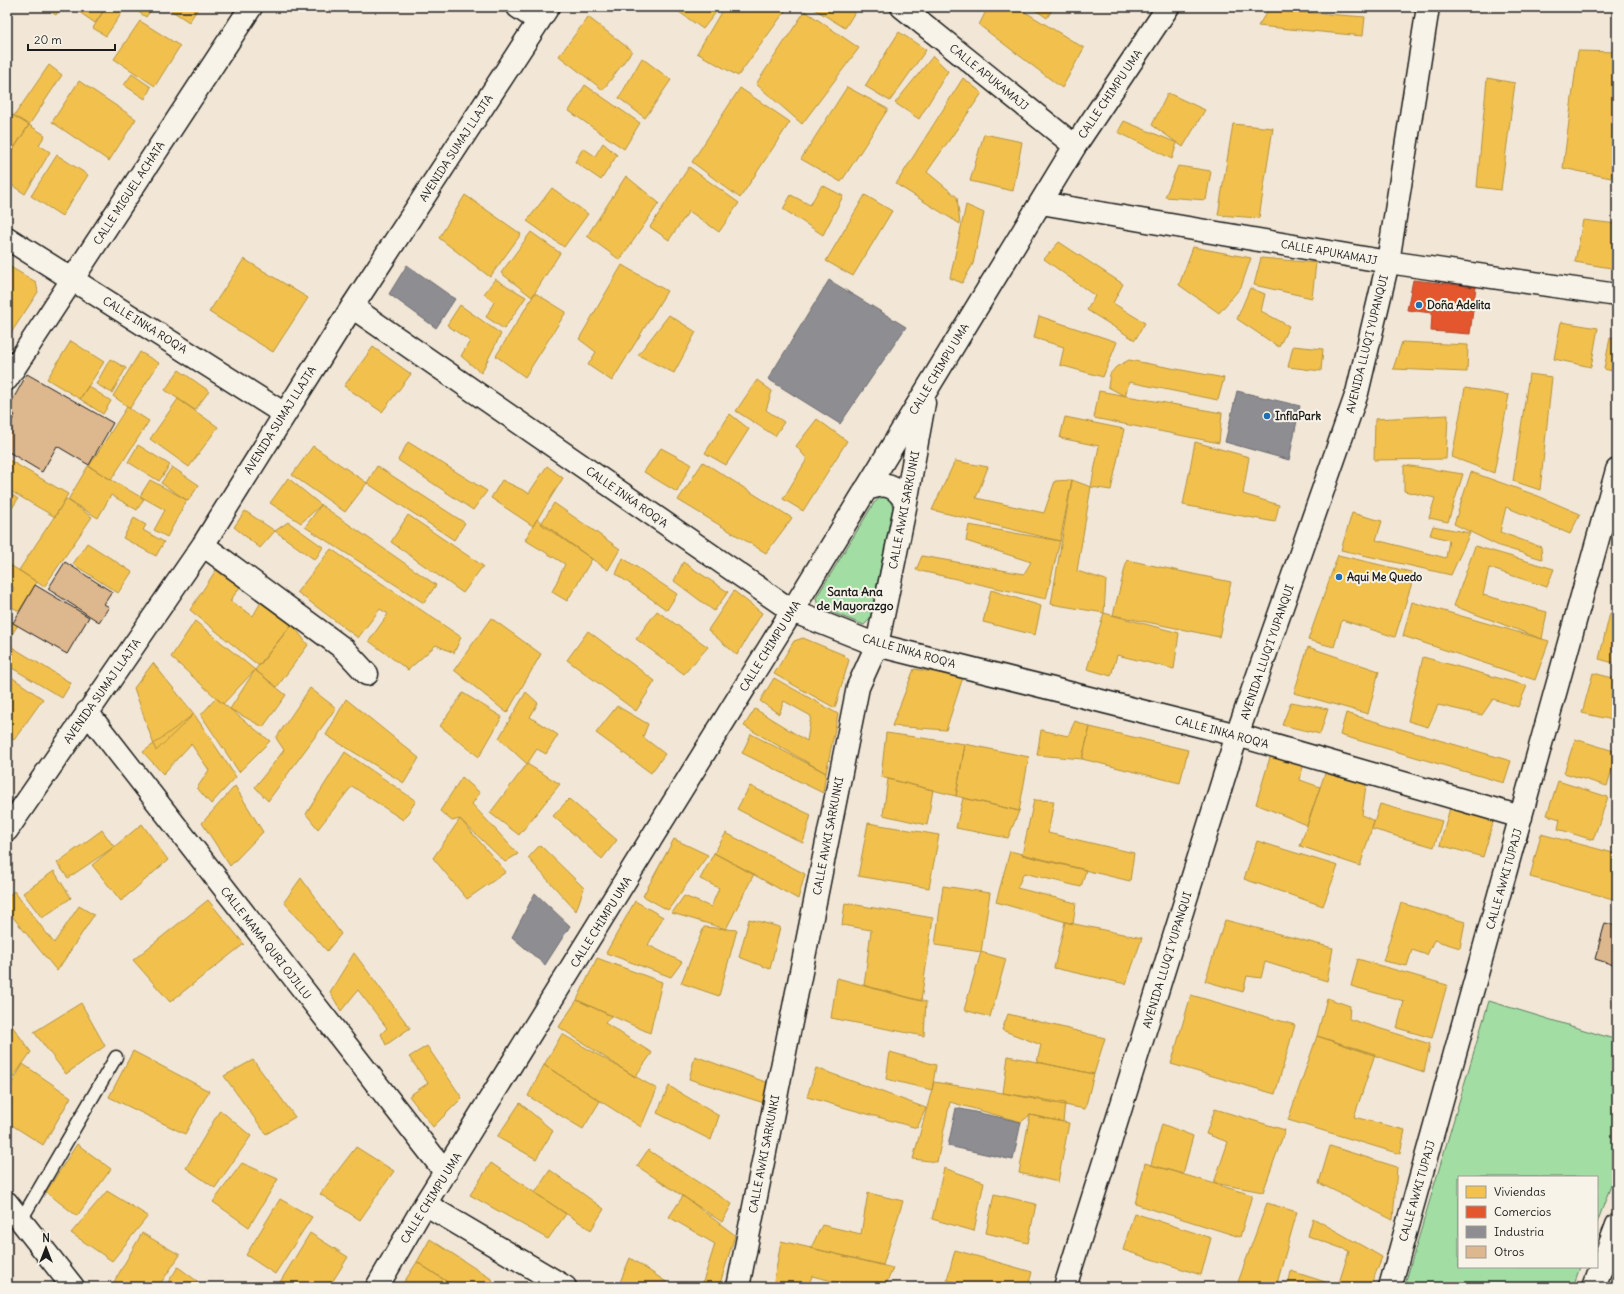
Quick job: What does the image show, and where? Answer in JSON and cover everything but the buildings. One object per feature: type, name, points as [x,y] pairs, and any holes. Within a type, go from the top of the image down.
[{"type":"street","name":"CALLE MIGUEL ACHATA","points":[[7,379],[251,7]]},
{"type":"street","points":[[518,7],[544,14]]},
{"type":"street","name":"CALLE APUKAMAJJ","points":[[902,7],[1075,146]]},
{"type":"street","name":"CALLE CHIMPU UMA","points":[[377,1287],[425,1204],[446,1173],[792,611],[1075,146],[1168,7]]},
{"type":"street","name":"AVENIDA LLUQ'I YUPANQUI","points":[[1065,1287],[1237,735],[1358,393],[1388,262],[1428,7]]},
{"type":"street","name":"AVENIDA SUMAJ LLAJTA","points":[[7,830],[14,803],[87,712],[202,545],[352,307],[544,14]]},
{"type":"street","name":"CALLE APUKAMAJJ","points":[[1041,202],[1388,262],[1617,295]]},
{"type":"street","name":"CALLE INKA ROQ'A","points":[[7,238],[284,413]]},
{"type":"street","name":"CALLE INKA ROQ'A","points":[[352,307],[792,611],[877,645],[1237,735],[1521,816]]},
{"type":"street","name":"CALLE AWKI SARKUNKI","points":[[738,1287],[858,687],[877,645],[906,503],[926,389]]},
{"type":"street","name":"CALLE AWKI TUPAJJ","points":[[1390,1287],[1617,470]]},
{"type":"street","points":[[865,490],[877,486],[889,486],[900,492],[906,503]]},
{"type":"street","points":[[202,545],[344,649],[367,674]]},
{"type":"street","name":"CALLE MAMA QURI OJJLLU","points":[[87,712],[446,1173]]},
{"type":"street","points":[[7,1203],[73,1287]]},
{"type":"street","points":[[425,1204],[565,1287]]},
{"type":"street","points":[[1594,1287],[1617,1225]]},
{"type":"lane","points":[[21,1220],[116,1057]]},
{"type":"green space","points":[[881,497],[889,499],[893,507],[870,619],[864,625],[818,607],[816,598],[874,503]]},
{"type":"green space","points":[[1489,1001],[1617,1040],[1617,1169],[1598,1220],[1598,1176],[1458,1176],[1458,1268],[1580,1268],[1573,1287],[1404,1287]]},
{"type":"place","name":"Doña Adelita","points":[[1419,305]]},
{"type":"place","name":"InflaPark","points":[[1267,416]]},
{"type":"place","name":"Aqui Me Quedo","points":[[1339,577]]},
{"type":"district","name":"Santa Ana de Mayorazgo","points":[[855,598]]}]
